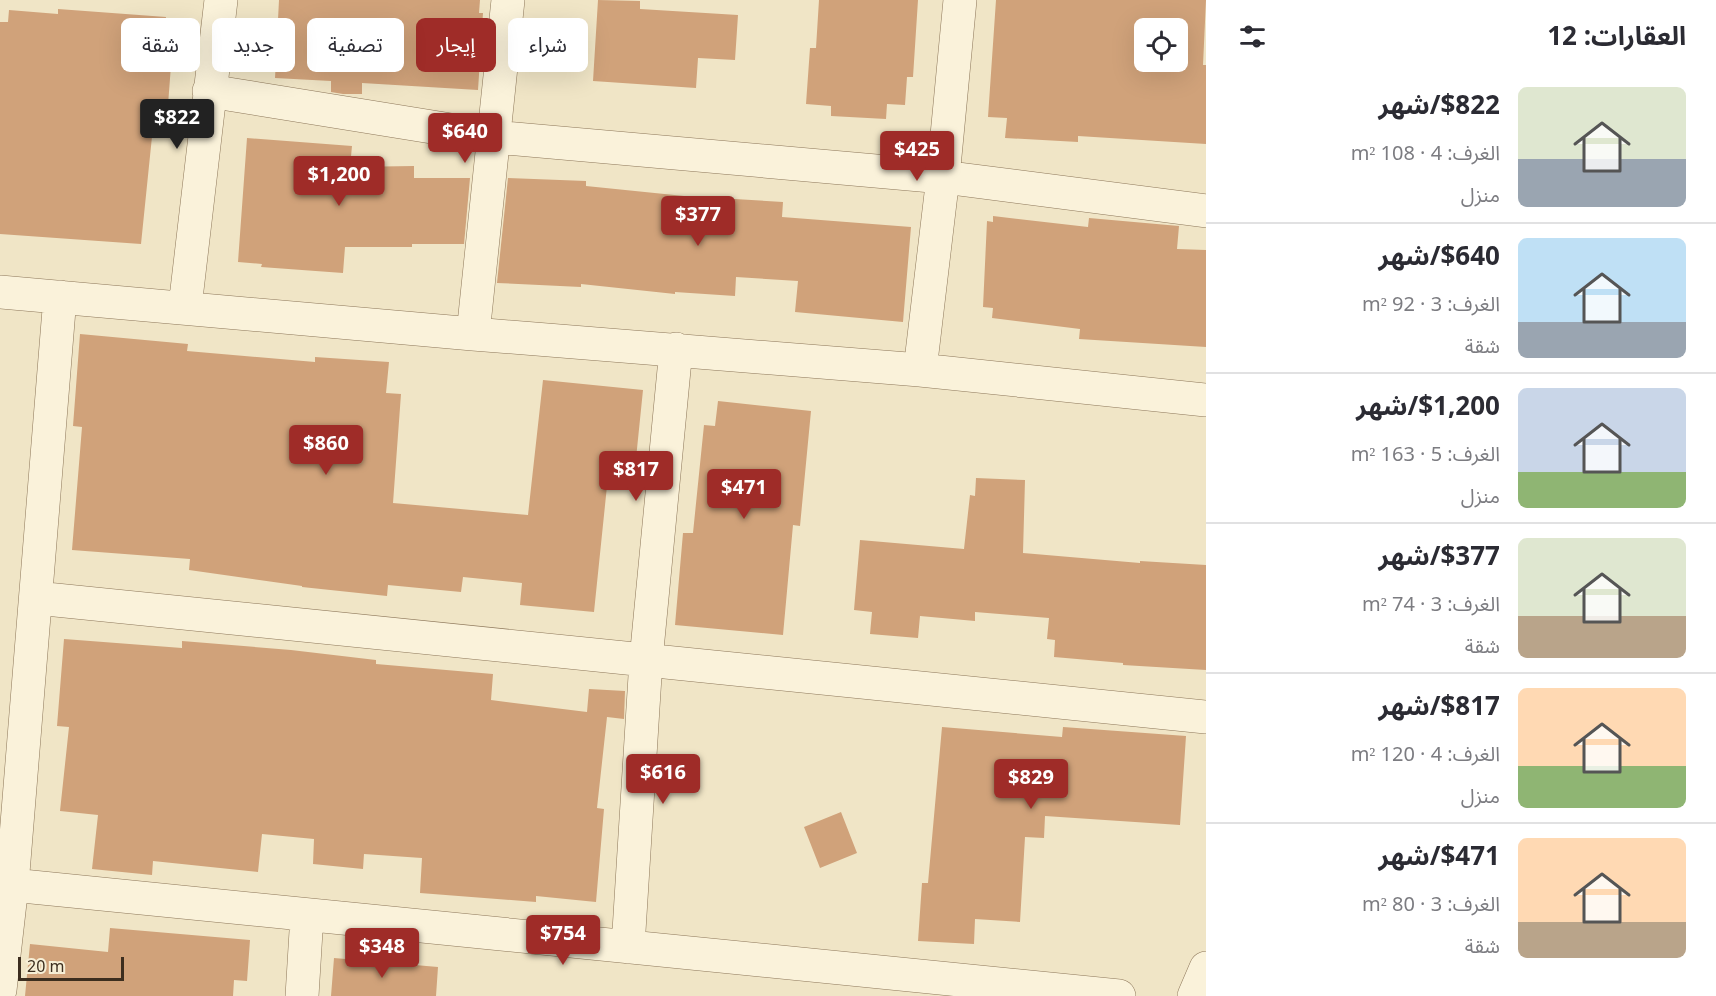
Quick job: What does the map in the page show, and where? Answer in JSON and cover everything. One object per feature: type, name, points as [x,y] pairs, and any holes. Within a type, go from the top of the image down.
[{"type":"street","points":[[185,307],[221,0]]},
{"type":"street","points":[[473,334],[508,0]]},
{"type":"street","points":[[920,370],[943,177],[960,0]]},
{"type":"street","points":[[209,91],[494,137],[943,177],[1206,211]]},
{"type":"street","points":[[0,292],[473,334],[920,370],[1206,400]]},
{"type":"street","points":[[0,990],[12,885],[60,297]]},
{"type":"street","points":[[628,947],[646,660],[676,350]]},
{"type":"street","points":[[36,598],[1206,717]]},
{"type":"street","points":[[12,885],[1119,996]]},
{"type":"street","points":[[302,996],[307,915]]},
{"type":"street","points":[[1194,996],[1206,968]]},
{"type":"building","points":[[279,0],[480,0],[479,13],[483,13],[483,18],[416,18],[416,72],[479,72],[478,90],[362,83],[362,94],[343,94],[331,92],[331,81],[275,78],[275,72],[295,72],[295,18],[278,18]]},
{"type":"building","points":[[598,0],[640,1],[640,9],[738,15],[735,60],[698,58],[696,88],[593,81]]},
{"type":"building","points":[[819,0],[918,0],[913,77],[907,77],[905,105],[887,104],[886,119],[831,116],[831,106],[806,104],[810,48],[816,48]]},
{"type":"building","points":[[996,0],[1206,0],[1203,65],[1206,65],[1206,144],[1078,136],[1078,142],[1005,138],[1007,118],[988,117]]},
{"type":"building","points":[[58,9],[166,17],[121,18],[121,72],[170,72],[167,118],[154,117],[141,244],[0,234],[0,22],[8,22],[9,10],[58,14]]},
{"type":"building","points":[[247,138],[352,146],[350,167],[414,166],[414,178],[470,178],[464,244],[345,247],[343,273],[261,267],[262,264],[238,262]]},
{"type":"building","points":[[508,178],[586,181],[586,186],[684,196],[783,202],[782,217],[911,227],[903,322],[795,312],[798,281],[736,277],[735,296],[675,292],[675,294],[581,284],[581,287],[497,283]]},
{"type":"building","points":[[993,216],[1088,227],[1089,218],[1179,226],[1177,249],[1206,250],[1206,347],[1079,339],[1080,329],[992,318],[993,308],[983,307],[987,221],[993,222]]},
{"type":"building","points":[[80,334],[188,344],[187,351],[315,362],[315,357],[389,362],[386,393],[401,394],[393,503],[528,515],[543,380],[643,390],[633,488],[607,486],[594,612],[520,605],[522,583],[463,577],[461,592],[388,585],[387,596],[302,587],[189,570],[190,559],[72,550],[82,427],[73,426]]},
{"type":"building","points":[[718,401],[811,411],[800,526],[793,525],[783,635],[675,625],[683,533],[693,533],[704,425],[715,426]]},
{"type":"building","points":[[976,478],[1025,480],[1023,553],[1140,563],[1140,561],[1206,565],[1206,670],[1123,665],[1123,663],[1054,657],[1055,640],[1047,639],[1049,618],[975,612],[975,621],[920,616],[918,638],[870,634],[872,612],[854,610],[860,540],[964,549],[970,495],[975,496]]},
{"type":"building","points":[[64,639],[182,648],[182,641],[291,650],[376,660],[376,664],[493,674],[491,700],[587,712],[589,689],[625,691],[624,719],[607,717],[597,808],[604,809],[596,902],[536,896],[536,902],[420,893],[422,858],[364,854],[363,869],[313,864],[314,839],[262,834],[258,872],[153,861],[152,875],[92,869],[98,815],[60,811],[69,727],[57,726]]},
{"type":"building","points":[[942,727],[1062,737],[1063,727],[1186,736],[1180,825],[1045,816],[1044,838],[1025,837],[1020,922],[975,919],[974,944],[918,941],[922,883],[928,883]]},
{"type":"building","points":[[841,812],[857,853],[820,868],[804,827]]},
{"type":"building","points":[[110,928],[250,940],[247,981],[234,980],[233,996],[25,996],[30,944],[108,952]]},
{"type":"building","points":[[334,958],[438,967],[436,996],[331,996]]}]
